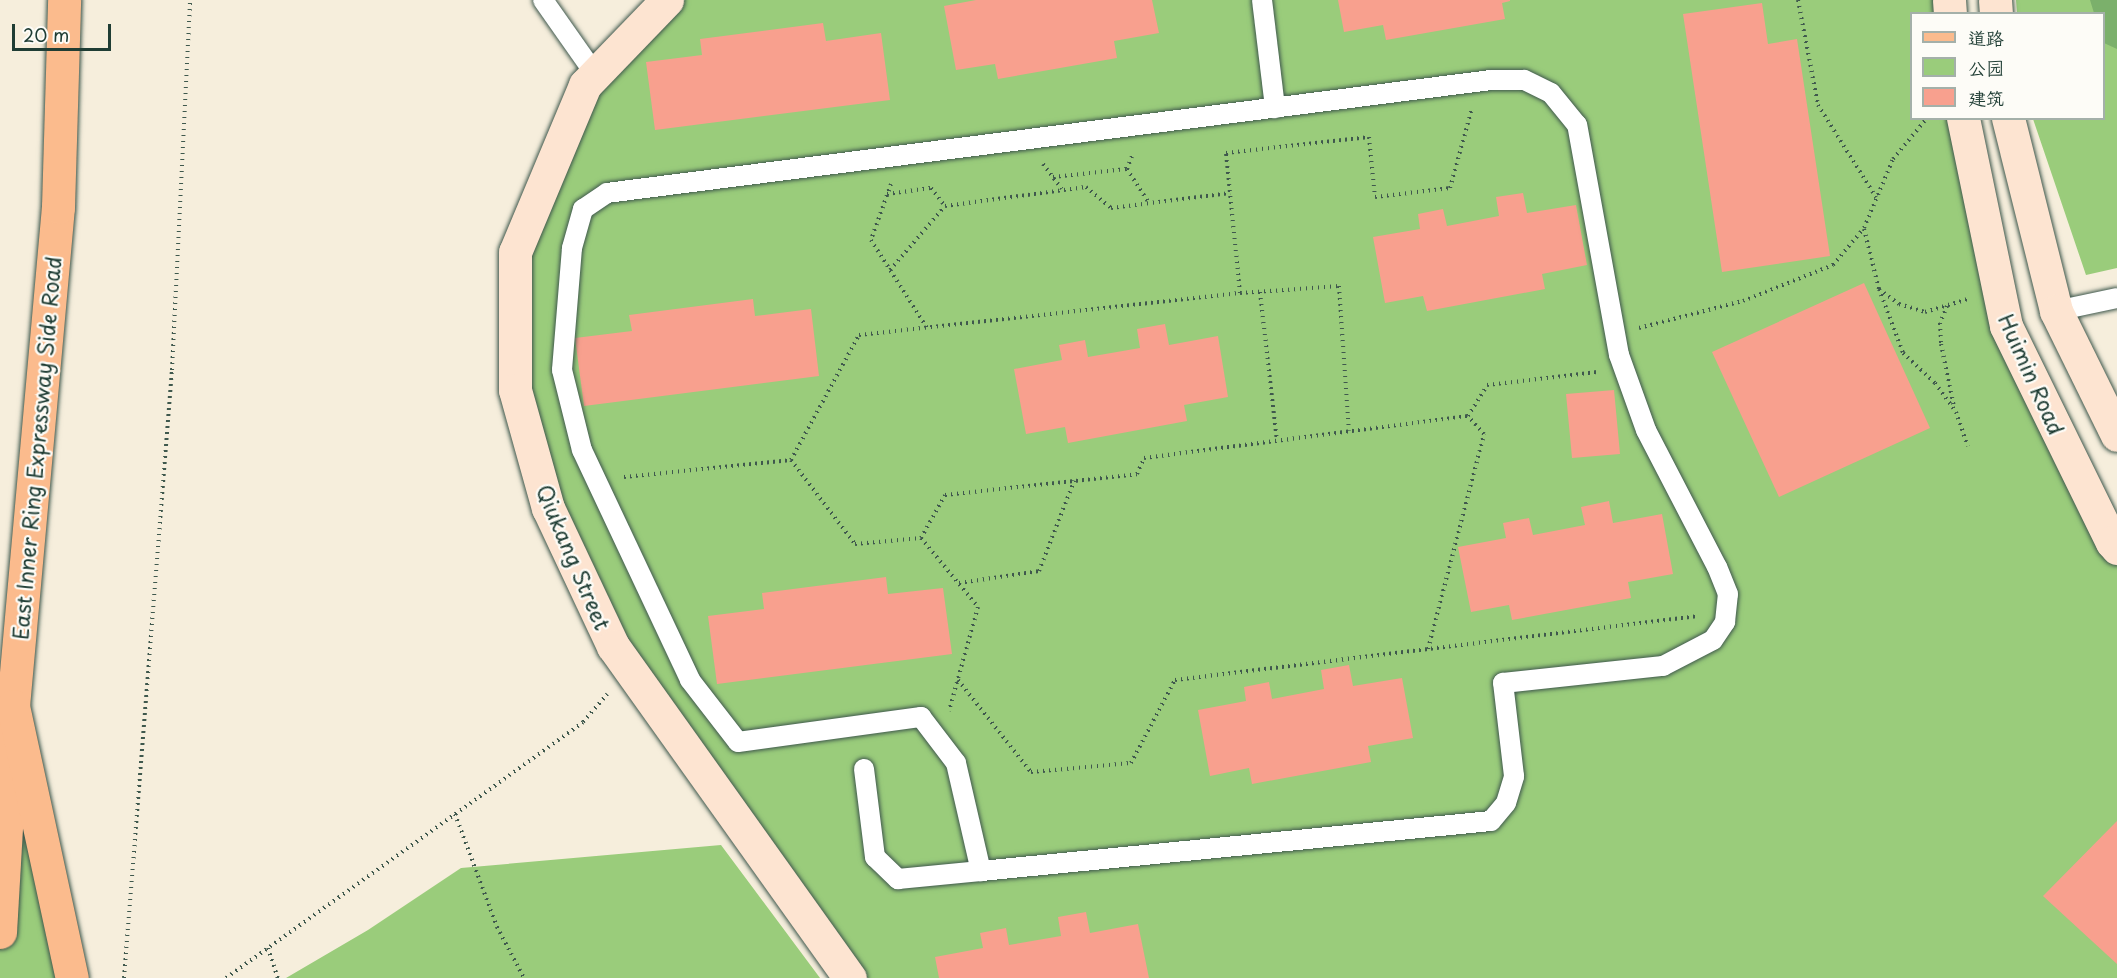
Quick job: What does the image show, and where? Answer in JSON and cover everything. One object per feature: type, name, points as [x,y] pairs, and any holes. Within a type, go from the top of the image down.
[{"type":"main road","name":"East Inner Ring Expressway Side Road","points":[[0,932],[13,706],[58,207],[64,0]]},
{"type":"main road","points":[[13,706],[72,978]]},
{"type":"street","name":"Qiukang Street","points":[[667,0],[585,85],[515,252],[515,390],[548,508],[613,646],[850,978]]},
{"type":"street","name":"Huimin Road","points":[[1963,120],[2006,326],[2117,548]]},
{"type":"street","points":[[2008,120],[2056,311],[2117,435]]},
{"type":"lane","points":[[543,0],[595,74]]},
{"type":"lane","points":[[1262,0],[1275,108]]},
{"type":"lane","points":[[864,769],[875,857],[898,879],[981,871],[1491,821],[1506,803],[1514,776],[1503,683],[1663,666],[1713,640],[1725,622],[1728,594],[1718,567],[1646,430],[1624,368],[1577,125],[1551,93],[1524,80],[1479,82],[607,192],[583,209],[572,248],[562,370],[582,450],[690,680],[738,742],[921,717],[956,762],[981,871]]},
{"type":"lane","points":[[2056,311],[2117,298]]},
{"type":"path","points":[[124,978],[172,370],[190,0]]},
{"type":"path","points":[[1798,0],[1818,105],[1876,198]]},
{"type":"path","points":[[1240,293],[1227,153],[1369,137],[1375,197],[1450,188],[1479,82]]},
{"type":"path","points":[[1616,336],[1662,320],[1743,301],[1833,265],[1864,228],[1893,159],[1924,120]]},
{"type":"path","points":[[1127,169],[1144,124]]},
{"type":"path","points":[[901,155],[871,240],[927,328]]},
{"type":"path","points":[[1127,169],[1149,203]]},
{"type":"path","points":[[1053,177],[1127,169]]},
{"type":"path","points":[[890,270],[945,206],[1086,187],[1111,208],[1230,193]]},
{"type":"path","points":[[887,195],[932,188],[945,206]]},
{"type":"path","points":[[1864,228],[1879,289],[1903,353],[1935,383],[1956,412]]},
{"type":"path","points":[[1879,289],[1899,304],[1925,312],[1973,297],[1996,276]]},
{"type":"path","points":[[791,460],[859,335],[1240,293],[1339,286],[1349,431]]},
{"type":"path","points":[[1260,292],[1277,441]]},
{"type":"path","points":[[1947,306],[1940,323],[1941,344],[1956,412],[1968,446]]},
{"type":"path","points":[[1468,416],[1487,385],[1624,368]]},
{"type":"path","points":[[921,538],[945,495],[1137,474],[1144,458],[1468,416]]},
{"type":"path","points":[[1428,649],[1484,434],[1468,416]]},
{"type":"path","points":[[597,480],[791,460]]},
{"type":"path","points":[[791,460],[855,544],[921,538]]},
{"type":"path","points":[[958,583],[1039,571],[1074,481]]},
{"type":"path","points":[[921,538],[978,607],[949,714],[921,717]]},
{"type":"path","points":[[958,680],[1031,772],[1131,763],[1175,680],[1726,612]]},
{"type":"path","points":[[226,978],[583,722],[629,669]]},
{"type":"path","points":[[455,814],[497,927],[524,978]]},
{"type":"path","points":[[268,948],[278,978]]},
{"type":"green space","points":[[667,0],[1949,0],[1950,12],[1910,12],[1910,120],[1963,120],[2002,307],[2117,548],[2117,978],[850,978],[613,646],[515,390],[515,252],[585,85]]},
{"type":"green space","points":[[2016,0],[2117,0],[2117,268],[2086,275],[2033,120],[2105,120],[2105,12],[2017,12]]},
{"type":"green space","points":[[2090,0],[2117,0],[2117,49],[2105,43],[2105,12],[2094,12]]},
{"type":"green space","points":[[0,710],[64,978],[0,978]]},
{"type":"green space","points":[[721,845],[820,978],[286,978],[368,930],[461,868]]},
{"type":"building","points":[[976,0],[1152,0],[1159,33],[1114,41],[1117,58],[998,79],[995,64],[956,70],[944,6]]},
{"type":"building","points":[[1338,0],[1510,1],[1502,3],[1505,19],[1386,40],[1383,25],[1344,32]]},
{"type":"building","points":[[1762,3],[1768,44],[1797,39],[1830,256],[1722,272],[1683,14]]},
{"type":"building","points":[[823,23],[826,41],[881,33],[890,100],[655,130],[646,62],[702,55],[700,39]]},
{"type":"building","points":[[1523,193],[1527,213],[1576,205],[1587,265],[1542,274],[1545,289],[1427,311],[1423,296],[1385,303],[1373,237],[1420,229],[1418,214],[1443,209],[1447,226],[1499,216],[1496,197]]},
{"type":"building","points":[[1864,283],[1930,428],[1779,497],[1712,352]]},
{"type":"building","points":[[753,299],[755,316],[811,309],[819,376],[584,406],[575,338],[632,331],[629,315]]},
{"type":"building","points":[[1165,324],[1169,345],[1218,336],[1228,397],[1184,405],[1187,421],[1068,443],[1065,427],[1026,434],[1014,369],[1062,360],[1059,345],[1085,340],[1088,357],[1140,348],[1137,329]]},
{"type":"building","points":[[1614,390],[1620,454],[1572,458],[1566,394]]},
{"type":"building","points":[[1609,501],[1613,523],[1662,514],[1673,574],[1628,582],[1631,598],[1512,620],[1509,605],[1471,612],[1458,547],[1506,538],[1503,523],[1529,518],[1533,535],[1585,525],[1581,507]]},
{"type":"building","points":[[886,577],[888,594],[943,588],[952,654],[717,684],[708,616],[764,609],[762,593]]},
{"type":"building","points":[[1349,665],[1353,686],[1402,678],[1413,738],[1368,746],[1371,762],[1252,784],[1249,768],[1210,776],[1198,710],[1246,701],[1244,687],[1269,682],[1272,699],[1324,689],[1321,670]]},
{"type":"building","points":[[2117,821],[2117,964],[2043,896]]},
{"type":"building","points":[[1086,912],[1090,933],[1138,924],[1149,978],[939,978],[935,957],[983,948],[980,933],[1006,928],[1009,945],[1061,936],[1058,917]]}]
